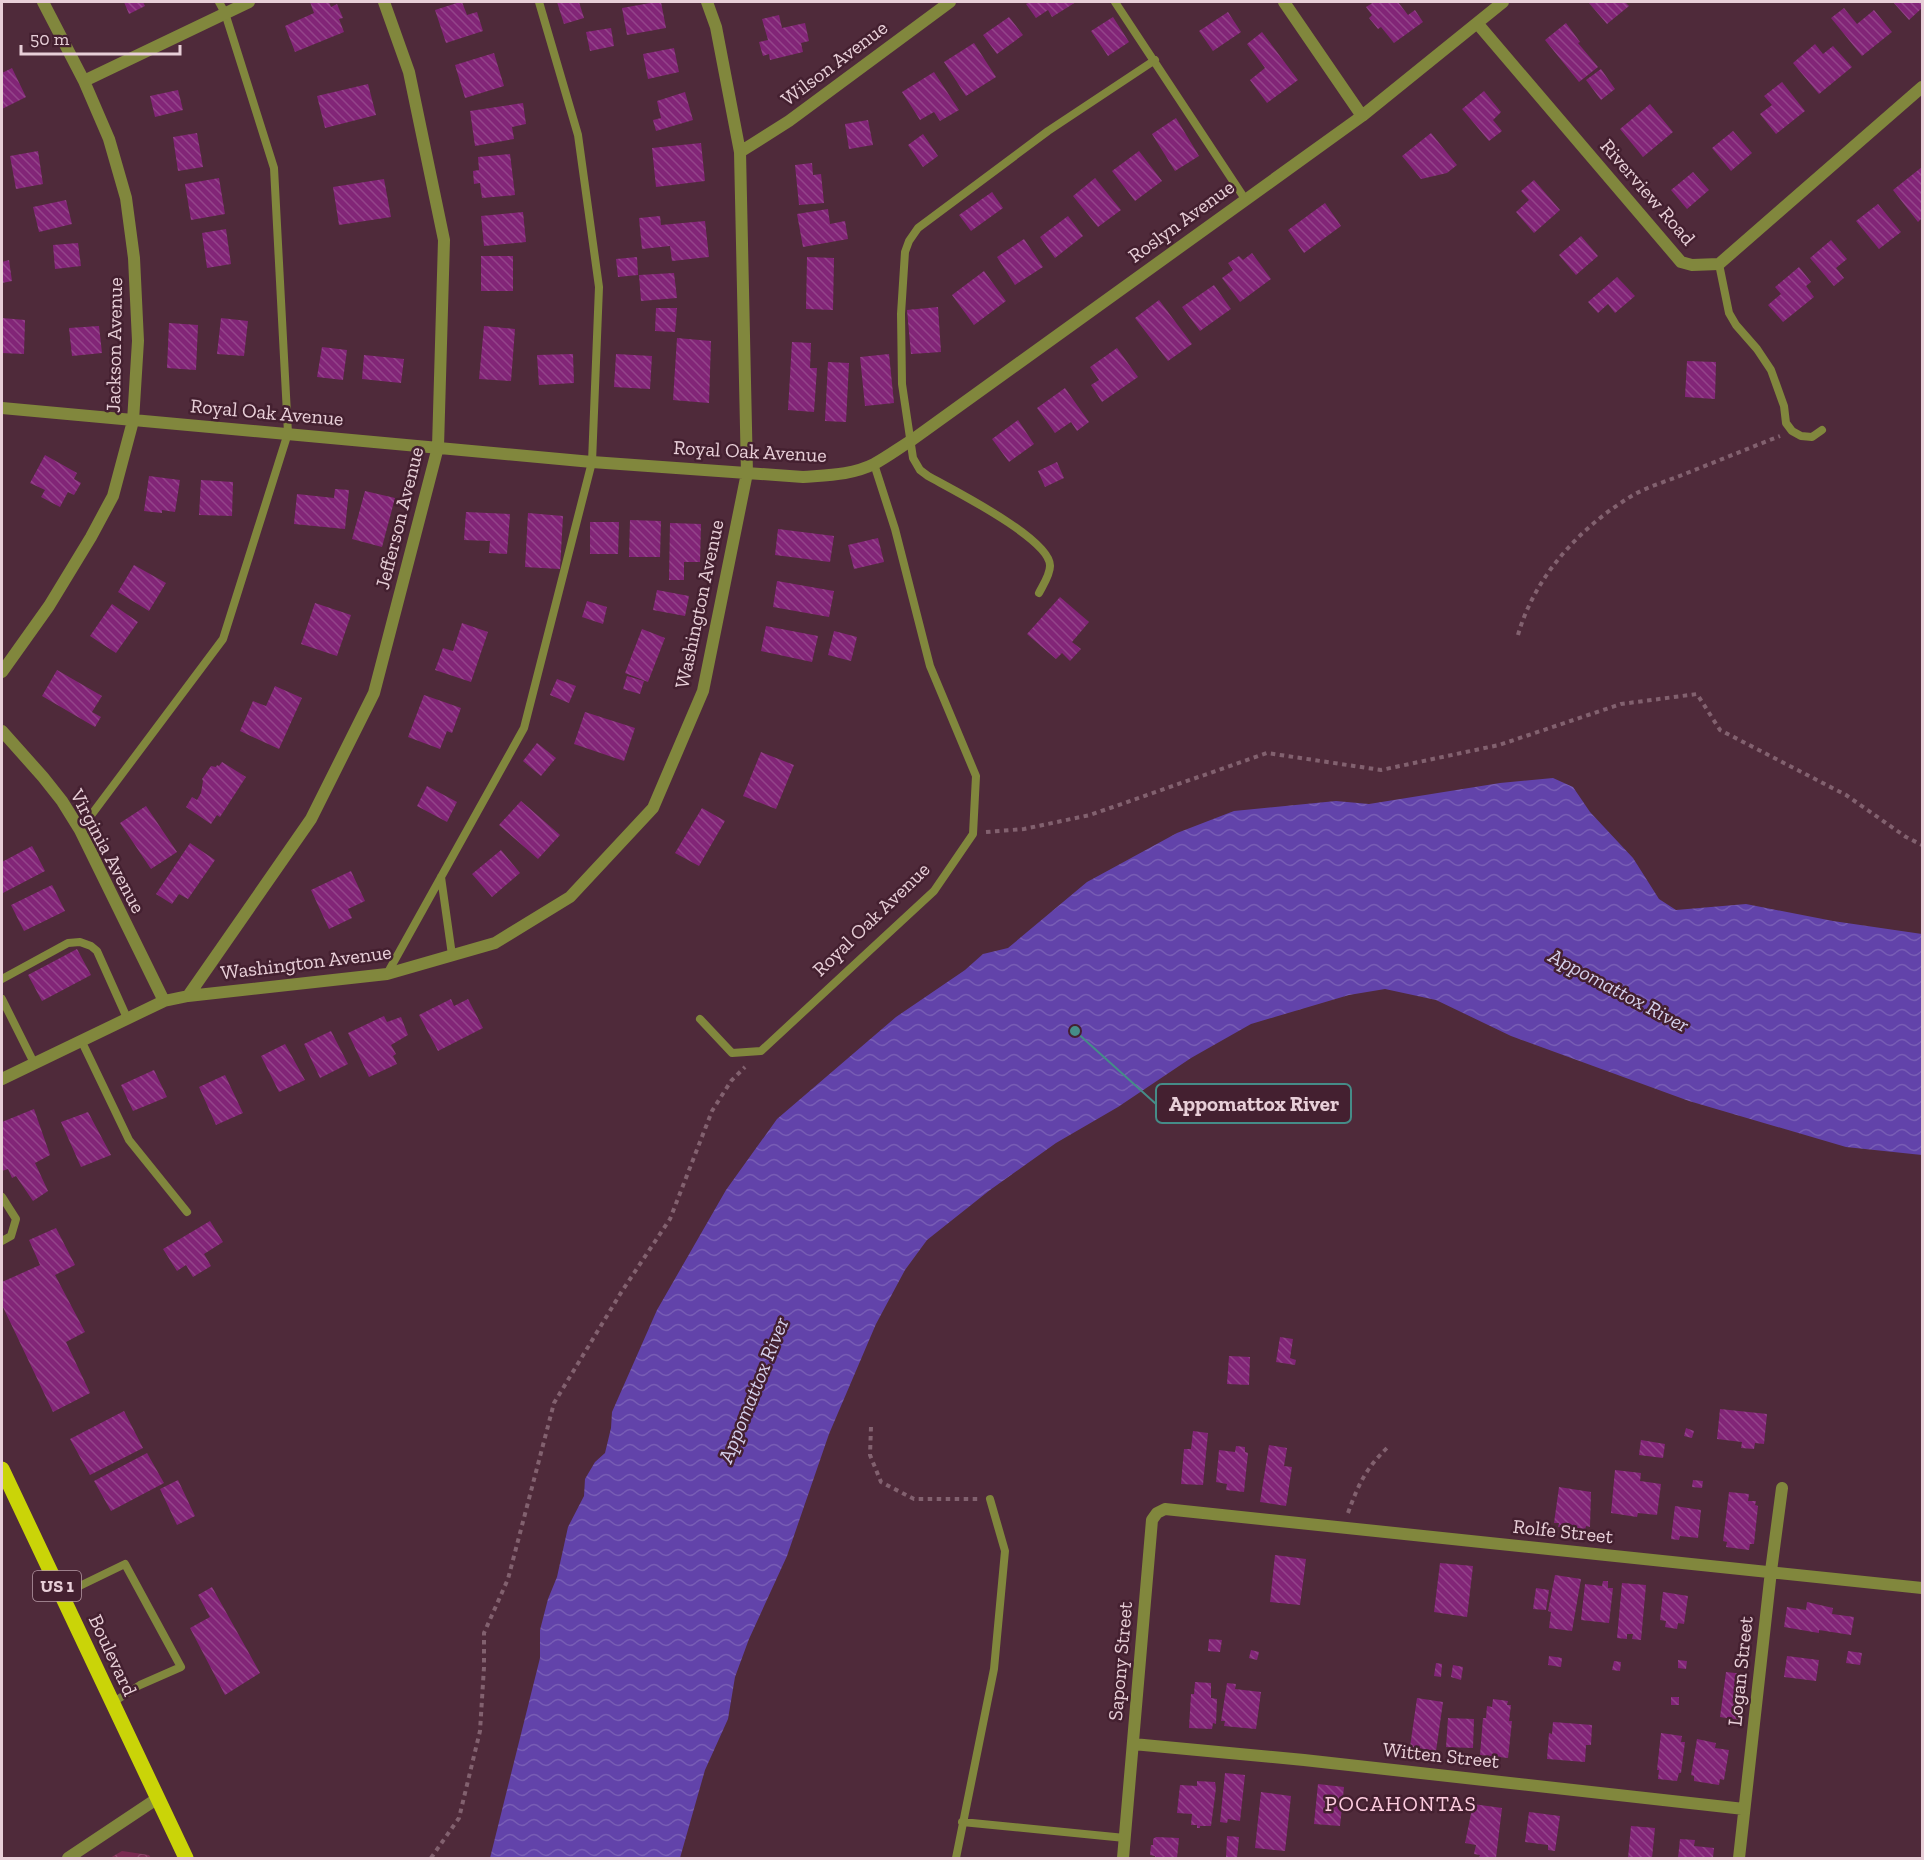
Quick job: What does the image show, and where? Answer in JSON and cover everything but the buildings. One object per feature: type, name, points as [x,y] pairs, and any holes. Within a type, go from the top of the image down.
[{"type":"main road","name":"Boulevard","points":[[2,1469],[186,1858]]},
{"type":"street","name":"Jackson Avenue","points":[[2,672],[49,606],[113,496],[133,421],[138,341],[134,258],[126,198],[109,139],[84,81],[43,2]]},
{"type":"street","points":[[84,81],[222,7],[249,2]]},
{"type":"street","name":"Jefferson Avenue","points":[[188,996],[311,819],[374,693],[438,447],[444,240],[409,72],[384,2]]},
{"type":"street","name":"Washington Avenue","points":[[2,1079],[164,1001],[188,996],[387,974],[495,943],[570,897],[653,808],[703,691],[747,473],[740,152],[716,27],[707,2]]},
{"type":"street","name":"Wilson Avenue","points":[[740,152],[789,121],[950,2]]},
{"type":"street","points":[[1284,2],[1362,116]]},
{"type":"street","name":"Roslyn Avenue","points":[[874,464],[912,441],[1245,198],[1362,116],[1503,2]]},
{"type":"street","name":"Riverview Road","points":[[1477,23],[1681,262],[1699,266],[1719,264]]},
{"type":"street","points":[[1719,264],[1923,87]]},
{"type":"street","name":"Royal Oak Avenue","points":[[2,408],[592,462],[803,477],[855,471],[874,464]]},
{"type":"street","name":"Virginia Avenue","points":[[2,731],[62,801],[80,830],[164,1001]]},
{"type":"street","name":"Logan Street","points":[[1738,1858],[1782,1488]]},
{"type":"street","name":"Sapony Street","points":[[1123,1858],[1152,1521],[1156,1513],[1164,1509],[1200,1512]]},
{"type":"street","name":"Rolfe Street","points":[[1200,1512],[1923,1588]]},
{"type":"street","name":"Witten Street","points":[[1133,1744],[1304,1760],[1744,1809]]},
{"type":"street","points":[[68,1858],[158,1798]]},
{"type":"lane","points":[[387,974],[524,728],[592,462],[599,287],[578,135],[538,2]]},
{"type":"lane","points":[[1115,2],[1245,198]]},
{"type":"lane","points":[[80,830],[223,639],[288,433],[273,168],[222,7]]},
{"type":"lane","points":[[1040,592],[1050,566],[1047,556],[1033,541],[1009,523],[920,470],[913,458],[903,384],[901,315],[905,252],[918,228],[1048,131],[1155,60]]},
{"type":"lane","points":[[1719,264],[1729,313],[1771,370],[1784,406],[1786,423],[1792,431],[1801,436],[1812,436],[1822,430]]},
{"type":"lane","points":[[874,464],[896,529],[930,666],[976,776],[973,834]]},
{"type":"lane","name":"Royal Oak Avenue","points":[[761,1052],[934,891],[973,834]]},
{"type":"lane","points":[[441,877],[452,955]]},
{"type":"lane","points":[[2,979],[68,943],[80,942],[98,951],[128,1018]]},
{"type":"lane","points":[[2,999],[34,1063]]},
{"type":"lane","points":[[700,1018],[732,1053],[761,1052]]},
{"type":"lane","points":[[81,1040],[129,1140],[187,1212]]},
{"type":"lane","points":[[2,1197],[16,1219],[11,1236],[2,1241]]},
{"type":"lane","points":[[956,1858],[994,1669],[1005,1551],[990,1499]]},
{"type":"lane","points":[[61,1595],[125,1564],[181,1667],[140,1685],[112,1703]]},
{"type":"lane","points":[[962,1822],[1125,1838]]},
{"type":"path","points":[[1518,635],[1535,591],[1551,567],[1585,532],[1610,511],[1637,493],[1792,431]]},
{"type":"path","points":[[973,834],[1024,829],[1090,816],[1267,753],[1381,770],[1499,745],[1621,704],[1697,694],[1720,730],[1846,795],[1906,837],[1923,845]]},
{"type":"path","points":[[431,1858],[459,1818],[480,1731],[484,1633],[508,1579],[554,1403],[622,1291],[670,1219],[712,1111],[731,1081],[761,1052]]},
{"type":"path","points":[[871,1427],[870,1455],[881,1482],[914,1499],[990,1499]]},
{"type":"path","points":[[1342,1528],[1358,1483],[1373,1461],[1388,1447]]},
{"type":"green space","points":[[122,1851],[149,1855],[151,1858],[110,1858]]},
{"type":"water","points":[[1553,778],[1573,787],[1590,812],[1633,858],[1659,899],[1676,910],[1746,904],[1833,921],[1922,934],[1922,1155],[1846,1147],[1689,1101],[1511,1036],[1436,1000],[1385,989],[1349,995],[1251,1024],[1191,1058],[1118,1107],[1056,1143],[990,1190],[927,1240],[905,1270],[876,1324],[829,1434],[787,1556],[749,1639],[735,1677],[728,1719],[705,1770],[680,1858],[490,1858],[540,1658],[540,1630],[548,1599],[557,1577],[568,1527],[584,1496],[585,1479],[595,1462],[605,1453],[612,1412],[657,1310],[726,1190],[777,1119],[896,1017],[965,970],[983,954],[1008,948],[1087,882],[1177,833],[1234,811],[1336,801],[1369,804],[1500,783]]},
{"type":"place","name":"Appomattox River","points":[[1075,1031]]},
{"type":"district","name":"POCAHONTAS","points":[[1401,1803]]}]
